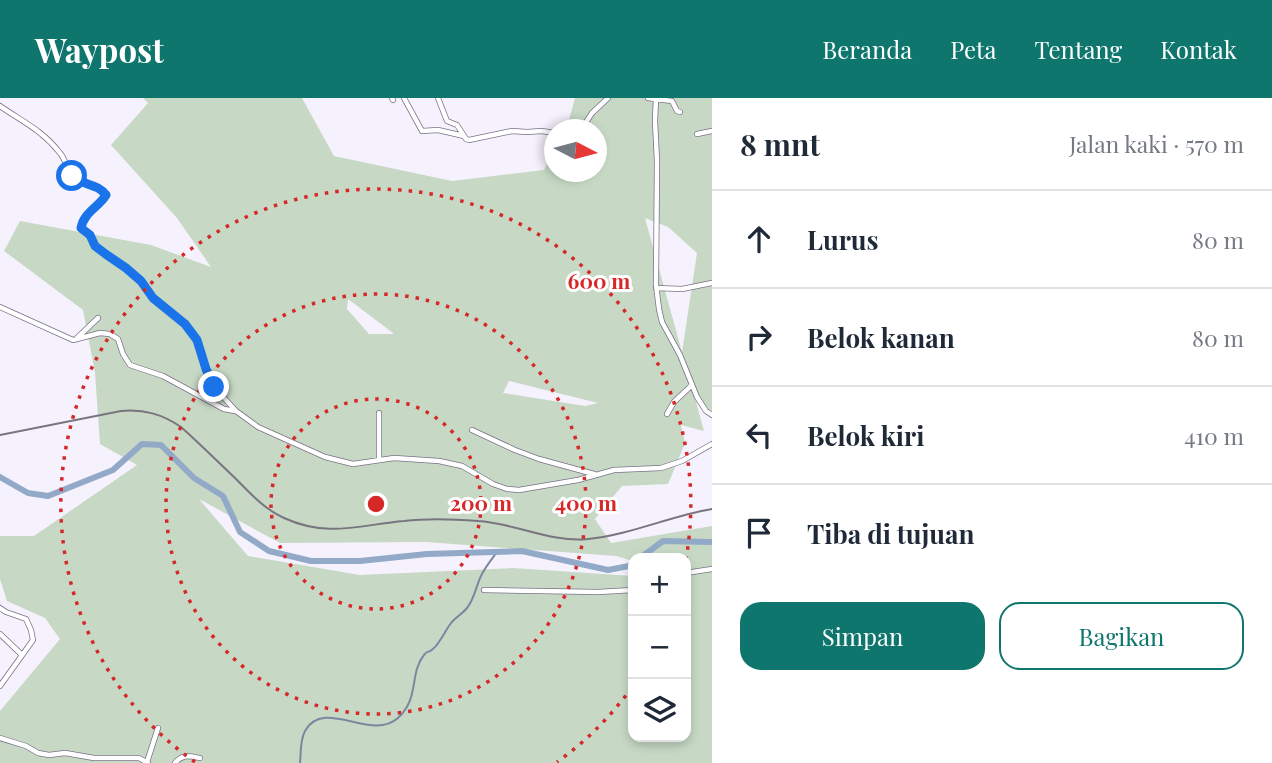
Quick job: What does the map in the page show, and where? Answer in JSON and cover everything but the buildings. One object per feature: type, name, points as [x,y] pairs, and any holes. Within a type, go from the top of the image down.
[{"type":"street","points":[[404,98],[422,131],[438,130],[464,136]]},
{"type":"street","points":[[438,98],[447,121],[457,125],[466,139],[512,131],[544,133]]},
{"type":"street","points":[[588,119],[608,98]]},
{"type":"street","points":[[648,98],[672,101],[680,112]]},
{"type":"street","points":[[656,98],[656,288],[662,322],[680,355],[701,405],[712,415]]},
{"type":"street","points":[[0,106],[41,132],[60,152],[71,174],[78,180],[106,193],[105,198],[86,216],[81,227],[90,235],[95,246],[126,268],[141,281],[153,298],[185,324],[197,340],[214,387],[236,411],[258,427],[335,460],[353,464],[407,458],[454,464],[466,468],[487,482],[515,490],[578,481],[618,469],[661,468],[682,461],[712,444]]},
{"type":"street","points":[[697,134],[712,131]]},
{"type":"street","points":[[656,288],[682,289],[712,283]]},
{"type":"street","points":[[0,307],[73,341],[100,333],[110,334],[118,339],[130,365],[163,376],[224,409],[236,411]]},
{"type":"street","points":[[77,339],[98,318]]},
{"type":"street","points":[[667,414],[674,402],[692,385]]},
{"type":"street","points":[[379,413],[379,460]]},
{"type":"street","points":[[472,430],[539,459],[595,475]]},
{"type":"street","points":[[691,572],[712,569]]},
{"type":"street","points":[[484,590],[628,590]]},
{"type":"street","points":[[0,608],[24,618],[33,640],[0,686]]},
{"type":"street","points":[[0,634],[22,656]]},
{"type":"street","points":[[0,738],[42,754],[65,753],[100,761],[139,758],[148,763],[158,728]]},
{"type":"street","points":[[175,763],[184,756],[200,758]]},
{"type":"green space","points":[[143,98],[302,98],[334,156],[452,181],[544,170],[544,182],[607,182],[607,119],[569,119],[575,98],[712,98],[712,411],[696,402],[704,431],[681,425],[685,443],[668,484],[622,486],[595,519],[611,543],[712,526],[712,763],[0,763],[0,711],[60,639],[45,618],[7,601],[0,579],[0,536],[34,536],[137,465],[100,444],[95,373],[83,310],[4,251],[20,221],[151,245],[211,267],[177,218],[111,145],[148,103]],"holes":[[[645,218],[668,227],[697,253],[682,352]],[[348,299],[393,333],[393,334],[369,334],[347,309]],[[509,381],[598,403],[585,406],[503,393]]]},
{"type":"waterway","points":[[0,477],[28,493],[48,496],[113,470],[142,444],[161,445],[194,478],[223,496],[240,532],[269,551],[311,561],[360,561],[427,554],[522,551],[608,570],[628,566]]},
{"type":"waterway","points":[[647,553],[663,541],[712,542]]},
{"type":"waterway","points":[[300,763],[303,735],[313,722],[336,718],[375,725],[387,724],[398,718],[409,702],[419,662],[467,608],[482,574],[497,552]]},
{"type":"railway","points":[[0,435],[121,411],[153,413],[181,427],[270,510],[300,524],[329,529],[450,519],[506,525],[560,538],[588,539],[619,534],[712,509]]},
{"type":"route","points":[[72,176],[82,183],[100,188],[106,195],[86,216],[81,228],[90,235],[95,246],[126,268],[141,281],[153,298],[185,324],[197,340],[214,387]]}]
